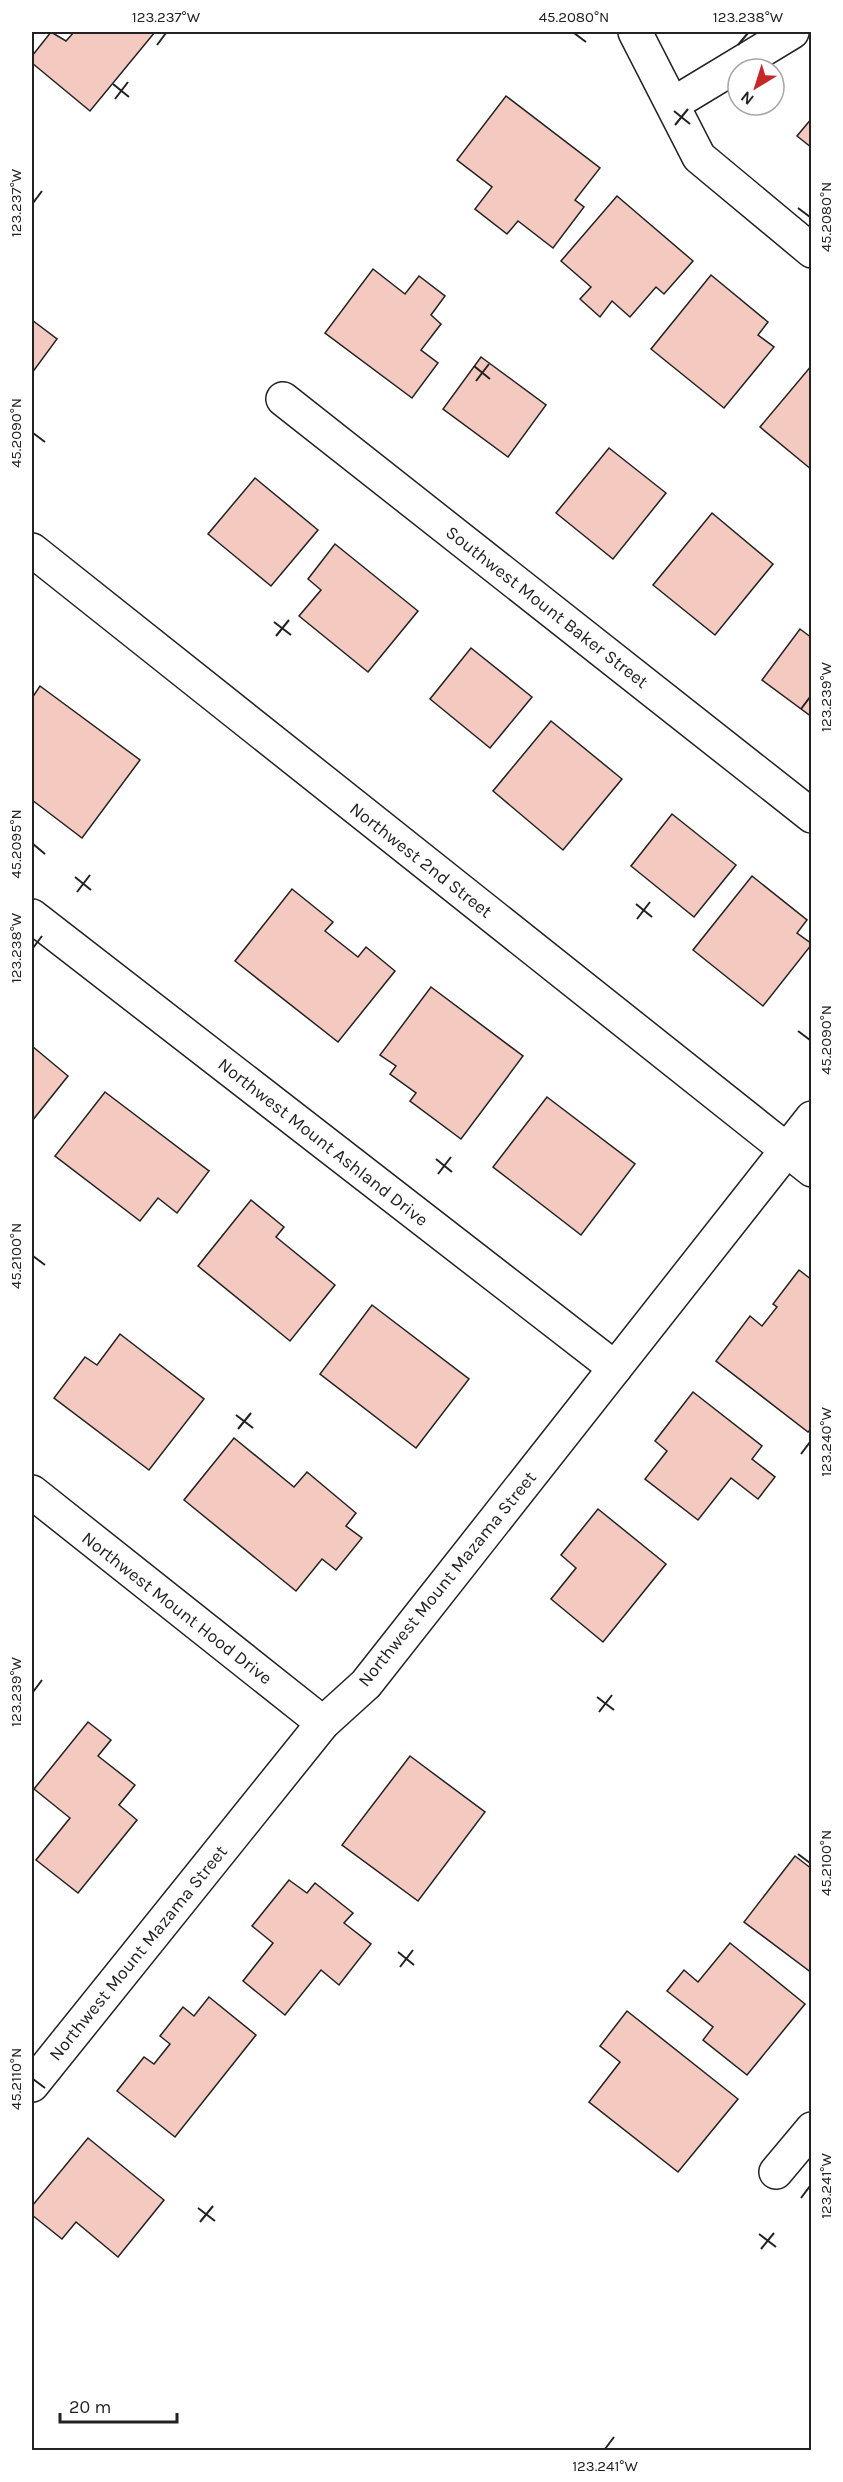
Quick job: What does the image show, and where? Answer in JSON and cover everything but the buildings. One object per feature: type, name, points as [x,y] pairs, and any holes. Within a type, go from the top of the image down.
[{"type":"street","points":[[635,32],[699,157],[812,252]]},
{"type":"street","points":[[673,104],[792,32]]},
{"type":"street","name":"Southwest Mount Baker Street","points":[[283,399],[812,816]]},
{"type":"street","name":"Northwest 2nd Street","points":[[32,550],[812,1170]]},
{"type":"street","name":"Northwest Mount Ashland Drive","points":[[32,916],[615,1368]]},
{"type":"street","name":"Northwest Mount Mazama Street","points":[[32,2085],[323,1723],[366,1684],[812,1118]]},
{"type":"street","name":"Northwest Mount Hood Drive","points":[[32,1492],[323,1723]]},
{"type":"street","points":[[776,2172],[812,2129]]}]
